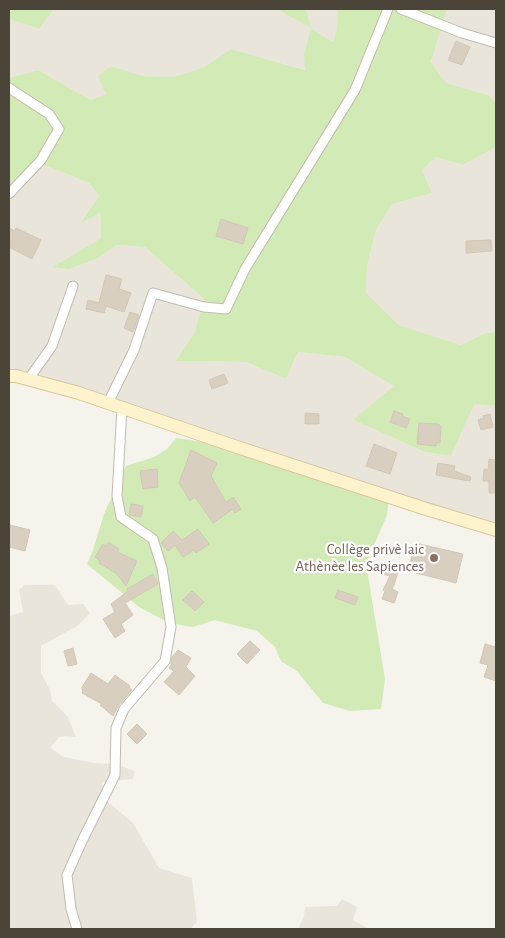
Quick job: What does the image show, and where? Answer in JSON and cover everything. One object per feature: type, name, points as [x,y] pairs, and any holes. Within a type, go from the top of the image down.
[{"type":"street","points":[[108,403],[134,350],[153,293],[204,307],[226,309],[245,269],[355,90],[388,9]]},
{"type":"street","points":[[401,9],[462,33],[496,43]]},
{"type":"street","points":[[9,88],[49,114],[59,130],[41,160],[9,194]]},
{"type":"street","points":[[28,380],[52,346],[73,286]]},
{"type":"street","points":[[9,376],[16,376],[79,393],[264,456],[496,530]]},
{"type":"street","points":[[77,929],[71,909],[67,875],[115,775],[116,728],[124,709],[165,661],[171,627],[162,568],[153,539],[121,517],[118,496],[122,408]]},
{"type":"shaded area","points":[[54,9],[277,9],[310,27],[306,9],[338,9],[337,30],[333,42],[311,28],[306,70],[231,49],[204,67],[174,77],[143,76],[111,66],[106,94],[91,100],[38,70],[9,78],[9,19],[39,29]]},
{"type":"shaded area","points":[[447,9],[496,9],[496,103],[488,95],[446,83],[431,62]]},
{"type":"shaded area","points":[[496,147],[496,331],[483,334],[461,345],[399,325],[366,293],[367,266],[376,230],[392,204],[432,193],[422,170],[436,157],[463,165]]},
{"type":"shaded area","points":[[42,164],[89,183],[99,196],[80,222],[100,213],[101,238],[54,267],[98,258],[117,245],[145,247],[204,299],[195,332],[177,361],[246,362],[286,379],[298,352],[345,357],[395,386],[353,420],[425,452],[451,456],[474,403],[496,406],[496,530],[9,376],[9,188],[18,178]]},
{"type":"shaded area","points":[[25,585],[55,585],[68,605],[83,604],[90,613],[77,626],[41,646],[41,673],[50,690],[52,701],[68,717],[76,737],[59,737],[50,748],[64,757],[93,763],[114,764],[135,771],[133,779],[102,782],[107,801],[133,823],[159,868],[192,878],[197,922],[190,929],[9,929],[9,616],[23,612],[19,590]]},
{"type":"shaded area","points":[[342,899],[357,907],[353,920],[368,929],[298,929],[304,916],[305,907],[337,906]]},
{"type":"green space","points":[[9,9],[54,9],[39,29],[9,19]]},
{"type":"green space","points":[[277,9],[306,9],[311,28]]},
{"type":"green space","points":[[338,9],[447,9],[431,62],[446,83],[488,95],[496,103],[496,147],[463,165],[436,157],[422,170],[432,193],[392,204],[376,230],[367,266],[366,293],[399,325],[461,345],[483,334],[496,331],[496,406],[474,404],[451,456],[425,452],[353,420],[394,386],[345,357],[298,352],[286,379],[246,362],[176,361],[195,332],[204,299],[145,247],[117,245],[98,258],[69,269],[53,267],[101,238],[100,213],[80,223],[99,196],[89,183],[42,164],[34,176],[18,178],[9,188],[9,78],[38,70],[91,100],[106,94],[98,76],[111,66],[143,76],[174,77],[204,67],[231,49],[305,70],[304,54],[311,28],[333,42],[337,30]]},
{"type":"green space","points":[[176,438],[237,447],[389,497],[387,515],[366,564],[385,679],[381,709],[350,711],[323,703],[297,671],[281,661],[275,647],[257,631],[215,620],[193,627],[169,623],[139,607],[87,564],[104,514],[126,466],[154,457],[167,449]]},
{"type":"building","points":[[456,41],[470,47],[462,65],[448,60]]},
{"type":"building","points":[[221,219],[248,228],[243,244],[216,236]]},
{"type":"building","points":[[9,228],[15,231],[16,228],[41,240],[32,259],[9,247]]},
{"type":"building","points":[[491,240],[492,251],[466,253],[466,241]]},
{"type":"building","points":[[106,275],[122,279],[119,289],[131,293],[124,312],[106,306],[104,313],[86,309],[88,300],[99,303]]},
{"type":"building","points":[[130,312],[139,315],[133,332],[124,328]]},
{"type":"building","points":[[224,374],[228,383],[212,389],[209,380]]},
{"type":"building","points":[[394,411],[410,419],[406,428],[390,422]]},
{"type":"building","points":[[305,413],[319,414],[319,424],[305,424]]},
{"type":"building","points":[[490,414],[493,427],[481,430],[478,420]]},
{"type":"building","points":[[419,423],[439,424],[441,426],[440,443],[436,443],[436,446],[417,444]]},
{"type":"building","points":[[374,444],[397,453],[390,474],[366,466]]},
{"type":"building","points":[[191,450],[217,463],[211,476],[226,502],[233,497],[241,509],[235,513],[233,509],[213,523],[195,497],[190,501],[179,483]]},
{"type":"building","points":[[489,459],[496,460],[496,493],[489,493],[489,481],[483,481],[484,469],[488,470]]},
{"type":"building","points":[[438,463],[455,466],[454,471],[471,477],[470,481],[436,475]]},
{"type":"building","points":[[157,469],[158,487],[143,489],[140,471]]},
{"type":"building","points":[[131,504],[143,506],[141,517],[129,515]]},
{"type":"building","points":[[10,525],[30,530],[25,551],[9,547]]},
{"type":"building","points":[[198,529],[209,544],[196,553],[194,550],[183,557],[175,545],[168,551],[161,543],[173,531],[182,540]]},
{"type":"building","points":[[108,542],[119,549],[117,552],[137,561],[126,586],[117,574],[99,563],[100,561],[95,557],[103,544],[106,546]]},
{"type":"building","points":[[415,543],[463,554],[456,583],[408,571]]},
{"type":"building","points":[[399,562],[401,563],[392,589],[398,592],[394,603],[382,599],[385,591],[383,590],[390,576],[382,574],[384,567],[394,570]]},
{"type":"building","points":[[153,574],[158,584],[125,603],[133,615],[121,624],[125,631],[115,638],[103,619],[115,612],[111,604],[128,591],[127,589]]},
{"type":"building","points":[[338,590],[358,597],[355,605],[335,598]]},
{"type":"building","points":[[192,591],[204,602],[195,611],[183,600]]},
{"type":"building","points":[[250,641],[260,650],[247,664],[237,654]]},
{"type":"building","points":[[485,644],[496,647],[496,681],[484,677],[488,665],[480,663]]},
{"type":"building","points":[[73,648],[77,664],[68,666],[64,651]]},
{"type":"building","points":[[178,650],[191,658],[186,667],[195,676],[179,695],[164,682],[174,671],[169,668],[172,664],[172,657]]},
{"type":"building","points":[[91,673],[108,684],[115,675],[130,686],[129,688],[132,690],[119,705],[113,716],[100,705],[102,704],[82,693],[82,687]]},
{"type":"building","points":[[137,724],[147,734],[137,744],[127,734]]},
{"type":"place","name":"Collège privè laic Athènèe les Sapiences","points":[[434,558]]}]
